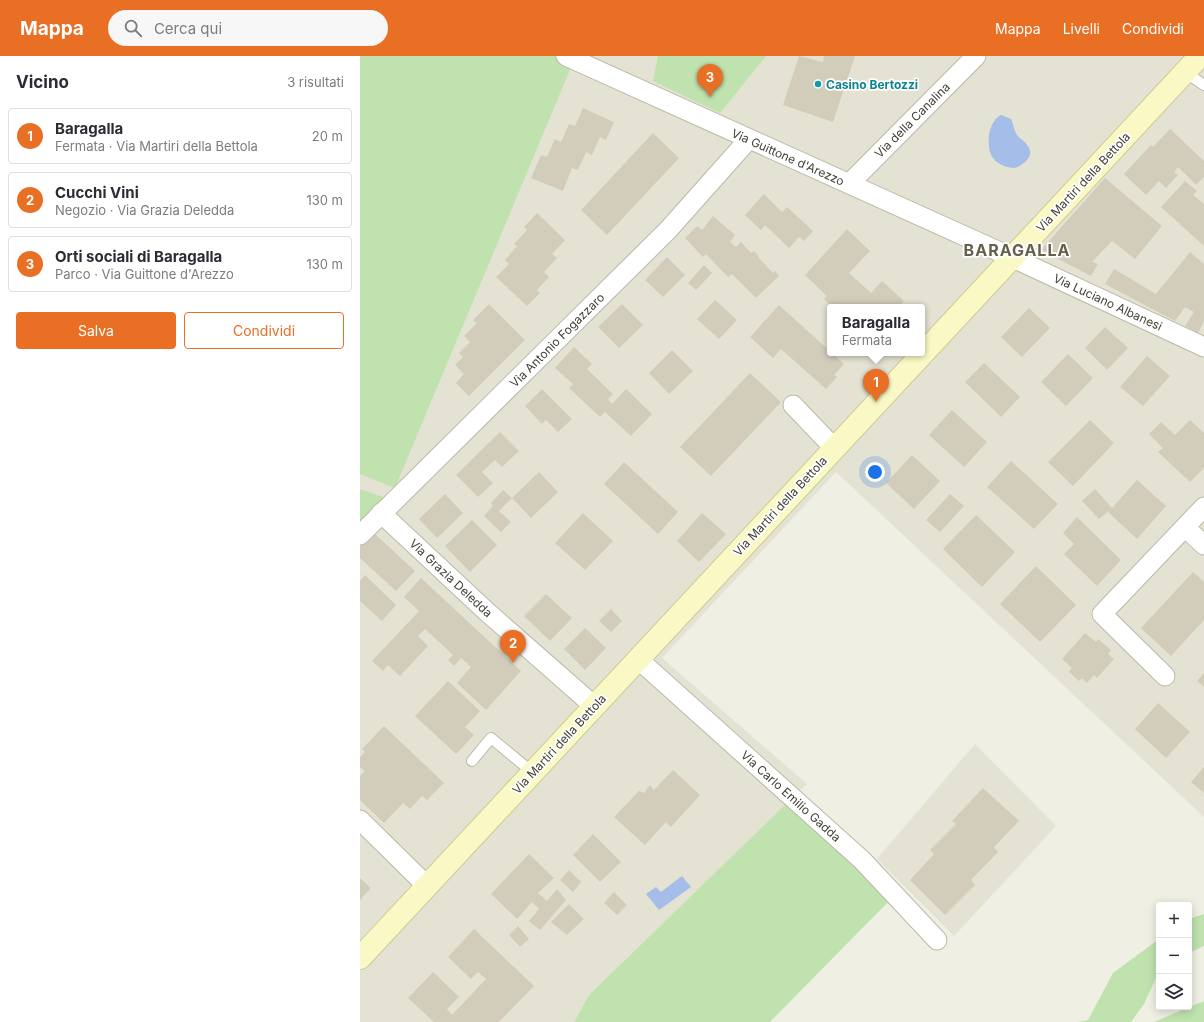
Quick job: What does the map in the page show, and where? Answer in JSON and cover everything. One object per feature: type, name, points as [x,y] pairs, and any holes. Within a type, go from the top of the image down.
[{"type":"main road","name":"Via Martiri della Bettola","points":[[925,350],[1200,56]]},
{"type":"main road","name":"Via Martiri della Bettola","points":[[360,958],[919,356]]},
{"type":"street","name":"Via Guittone d'Arezzo","points":[[566,56],[1011,257]]},
{"type":"street","name":"Via della Canalina","points":[[849,184],[976,56]]},
{"type":"street","name":"Via Antonio Fogazzaro","points":[[360,535],[668,230],[748,139]]},
{"type":"street","name":"Via Luciano Albanesi","points":[[1011,257],[1204,347]]},
{"type":"street","points":[[792,405],[834,448]]},
{"type":"street","points":[[1165,676],[1102,614],[1204,507]]},
{"type":"street","name":"Via Grazia Deledda","points":[[381,513],[486,611],[594,706]]},
{"type":"street","points":[[1185,527],[1204,545]]},
{"type":"street","name":"Via Carlo Emilio Gadda","points":[[638,659],[862,860],[937,940]]},
{"type":"street","points":[[360,820],[427,886]]},
{"type":"lane","points":[[1185,72],[1204,85]]},
{"type":"lane","points":[[472,760],[491,738],[532,772]]},
{"type":"shaded area","points":[[360,56],[1204,56],[1204,817],[836,472],[662,658],[807,784],[589,995],[574,1022],[360,1022]]},
{"type":"shaded area","points":[[975,744],[1056,826],[954,936],[877,859]]},
{"type":"green space","points":[[360,56],[565,56],[574,60],[395,488],[360,474]]},
{"type":"green space","points":[[658,56],[766,56],[720,113],[653,81]]},
{"type":"green space","points":[[360,489],[383,497],[390,504],[360,535]]},
{"type":"green space","points":[[788,802],[889,901],[770,1022],[574,1022],[589,995]]},
{"type":"green space","points":[[1204,914],[1204,946],[1192,952],[1192,938],[1192,918]]},
{"type":"green space","points":[[1156,941],[1156,978],[1144,1004],[1131,1022],[1078,1022],[1088,1020],[1113,973]]},
{"type":"green space","points":[[1204,1001],[1204,1022],[1154,1022],[1183,1010],[1192,1010],[1192,1006]]},
{"type":"water","points":[[1001,115],[1011,119],[1017,134],[1025,142],[1029,149],[1030,156],[1028,159],[1015,168],[1000,164],[995,160],[989,147],[989,135],[991,128],[993,123]]},
{"type":"water","points":[[682,876],[691,887],[659,910],[646,894],[656,887],[661,892]]},
{"type":"building","name":"Casino Bertozzi","points":[[799,56],[823,62],[824,56],[855,56],[833,122],[783,105]]},
{"type":"building","points":[[583,108],[614,122],[606,140],[600,137],[592,155],[586,152],[578,170],[572,168],[563,191],[531,178],[541,155],[547,157],[555,139],[561,142],[569,124],[575,126]]},
{"type":"building","points":[[1170,129],[1204,161],[1204,177],[1196,185],[1178,167],[1174,172],[1178,175],[1166,188],[1159,181],[1146,195],[1124,174],[1151,145],[1153,147]]},
{"type":"building","points":[[653,133],[679,158],[607,235],[581,210]]},
{"type":"building","points":[[1105,178],[1162,226],[1135,259],[1112,241],[1092,262],[1098,264],[1091,276],[1041,250]]},
{"type":"building","points":[[1185,181],[1197,191],[1193,195],[1204,204],[1204,246],[1161,207]]},
{"type":"building","points":[[764,194],[782,212],[787,207],[813,231],[804,241],[799,237],[789,248],[765,225],[761,230],[745,215]]},
{"type":"building","points":[[537,213],[565,240],[552,254],[557,258],[544,272],[549,277],[537,290],[540,293],[527,306],[496,277],[509,264],[505,260],[517,246],[514,244],[527,230],[524,227]]},
{"type":"building","points":[[713,216],[735,235],[730,242],[736,247],[741,242],[751,253],[754,251],[773,273],[775,271],[779,276],[756,298],[732,274],[728,277],[706,254],[703,257],[685,238],[697,226],[702,230]]},
{"type":"building","points":[[847,229],[870,251],[849,273],[871,293],[882,281],[904,301],[902,304],[829,304],[824,299],[827,296],[805,275]]},
{"type":"building","points":[[1190,252],[1204,264],[1204,321],[1198,333],[1185,326],[1194,312],[1185,307],[1175,321],[1105,284],[1114,269],[1156,294]]},
{"type":"building","points":[[667,257],[685,275],[663,297],[645,280]]},
{"type":"building","points":[[704,265],[712,273],[696,290],[688,283]]},
{"type":"building","points":[[715,300],[737,320],[719,339],[697,319]]},
{"type":"building","points":[[489,304],[525,340],[469,396],[456,383],[464,374],[455,365],[463,357],[459,353],[470,342],[464,336],[477,323],[473,320]]},
{"type":"building","points":[[622,304],[643,325],[619,348],[598,327]]},
{"type":"building","points":[[779,305],[827,349],[827,356],[835,356],[844,364],[834,375],[837,377],[826,389],[781,349],[773,358],[750,337]]},
{"type":"building","points":[[1029,308],[1050,328],[1022,357],[1001,337]]},
{"type":"building","points":[[1105,327],[1128,348],[1107,370],[1085,348]]},
{"type":"building","points":[[574,347],[592,364],[587,369],[613,394],[608,399],[612,404],[626,389],[652,414],[631,436],[605,412],[600,417],[569,388],[573,384],[555,368]]},
{"type":"building","points":[[672,350],[693,371],[669,394],[649,373]]},
{"type":"building","points":[[1068,354],[1093,378],[1066,406],[1041,382]]},
{"type":"building","points":[[1147,356],[1170,376],[1143,406],[1120,387]]},
{"type":"building","points":[[984,363],[1020,397],[1001,417],[965,382]]},
{"type":"building","points":[[750,373],[781,402],[711,476],[680,447]]},
{"type":"building","points":[[542,389],[572,419],[558,432],[546,420],[542,424],[525,406]]},
{"type":"building","points":[[952,410],[987,442],[964,467],[929,435]]},
{"type":"building","points":[[1090,420],[1114,443],[1073,486],[1048,462]]},
{"type":"building","points":[[1190,420],[1204,433],[1204,468],[1190,482],[1158,452],[1163,448],[1149,434],[1161,422],[1175,435]]},
{"type":"building","points":[[500,432],[519,451],[502,467],[495,460],[482,472],[493,483],[478,497],[456,475]]},
{"type":"building","points":[[912,455],[940,481],[914,509],[886,483]]},
{"type":"building","points":[[1011,461],[1058,504],[1034,529],[987,487]]},
{"type":"building","points":[[624,462],[678,512],[658,534],[604,484]]},
{"type":"building","points":[[539,472],[558,492],[531,518],[512,498]]},
{"type":"building","points":[[1137,480],[1166,506],[1137,539],[1108,512],[1111,509],[1099,519],[1082,501],[1095,489],[1112,508]]},
{"type":"building","points":[[503,490],[512,498],[499,511],[511,522],[501,532],[484,516],[493,506],[491,503]]},
{"type":"building","points":[[445,494],[463,513],[437,538],[419,519]]},
{"type":"building","points":[[950,494],[964,506],[940,532],[926,520]]},
{"type":"building","points":[[583,513],[613,541],[585,570],[555,543]]},
{"type":"building","points":[[702,513],[726,534],[699,562],[677,541]]},
{"type":"building","points":[[976,515],[1015,552],[982,587],[943,549]]},
{"type":"building","points":[[1077,517],[1121,560],[1097,586],[1064,554],[1074,544],[1063,533]]},
{"type":"building","points":[[472,520],[497,545],[470,572],[445,546]]},
{"type":"building","points":[[374,533],[415,571],[396,591],[360,558],[360,546]]},
{"type":"building","points":[[1036,566],[1076,605],[1040,642],[1000,604]]},
{"type":"building","points":[[1193,572],[1204,582],[1204,620],[1171,656],[1141,628]]},
{"type":"building","points":[[365,575],[396,605],[382,621],[360,601],[360,581]]},
{"type":"building","points":[[421,578],[521,671],[486,710],[457,683],[471,667],[461,658],[454,666],[448,660],[453,655],[425,629],[418,636],[428,646],[400,676],[388,665],[383,671],[372,661],[419,611],[404,597]]},
{"type":"building","points":[[546,594],[572,618],[550,641],[524,616]]},
{"type":"building","points":[[611,609],[622,621],[611,632],[599,621]]},
{"type":"building","points":[[585,628],[606,648],[585,670],[564,649]]},
{"type":"building","points":[[1085,633],[1096,642],[1098,639],[1111,650],[1108,654],[1114,659],[1097,678],[1094,675],[1087,683],[1082,678],[1079,681],[1069,672],[1072,668],[1062,659]]},
{"type":"building","points":[[1204,673],[1204,687],[1197,681]]},
{"type":"building","points":[[448,681],[480,711],[465,727],[474,735],[456,754],[415,716]]},
{"type":"building","points":[[1158,703],[1190,732],[1166,758],[1135,729]]},
{"type":"building","points":[[384,726],[444,783],[427,800],[422,796],[410,809],[403,803],[384,823],[360,800],[360,776],[365,771],[360,767],[360,757],[365,752],[362,749]]},
{"type":"building","points":[[1204,767],[1204,793],[1191,782]]},
{"type":"building","points":[[673,770],[700,795],[671,827],[666,822],[645,845],[614,817],[639,791],[644,793],[650,785],[654,790]]},
{"type":"building","points":[[983,788],[1019,821],[994,847],[998,852],[971,880],[975,885],[945,915],[910,880],[934,854],[930,850],[956,824],[952,821]]},
{"type":"building","points":[[593,834],[621,862],[600,882],[573,855]]},
{"type":"building","points":[[529,854],[554,878],[538,893],[547,901],[557,889],[566,900],[540,930],[529,921],[539,909],[532,902],[517,919],[491,894]]},
{"type":"building","points":[[569,870],[581,882],[573,892],[560,880]]},
{"type":"building","points":[[360,878],[371,888],[360,900]]},
{"type":"building","points":[[614,892],[627,905],[617,915],[604,903]]},
{"type":"building","points":[[569,904],[584,919],[567,935],[551,922]]},
{"type":"building","points":[[518,926],[529,939],[520,947],[509,935]]},
{"type":"building","points":[[474,929],[534,986],[499,1022],[434,1022],[408,998],[433,972],[459,997],[447,1009],[452,1015],[486,979],[478,972],[471,979],[448,957]]},
{"type":"place","name":"Casino Bertozzi","points":[[818,84]]},
{"type":"place","name":"Orti sociali di Baragalla","points":[[710,97]]},
{"type":"place","name":"Baragalla","points":[[876,402]]},
{"type":"place","name":"Cucchi Vini","points":[[513,663]]},
{"type":"district","name":"BARAGALLA","points":[[1017,250]]}]
